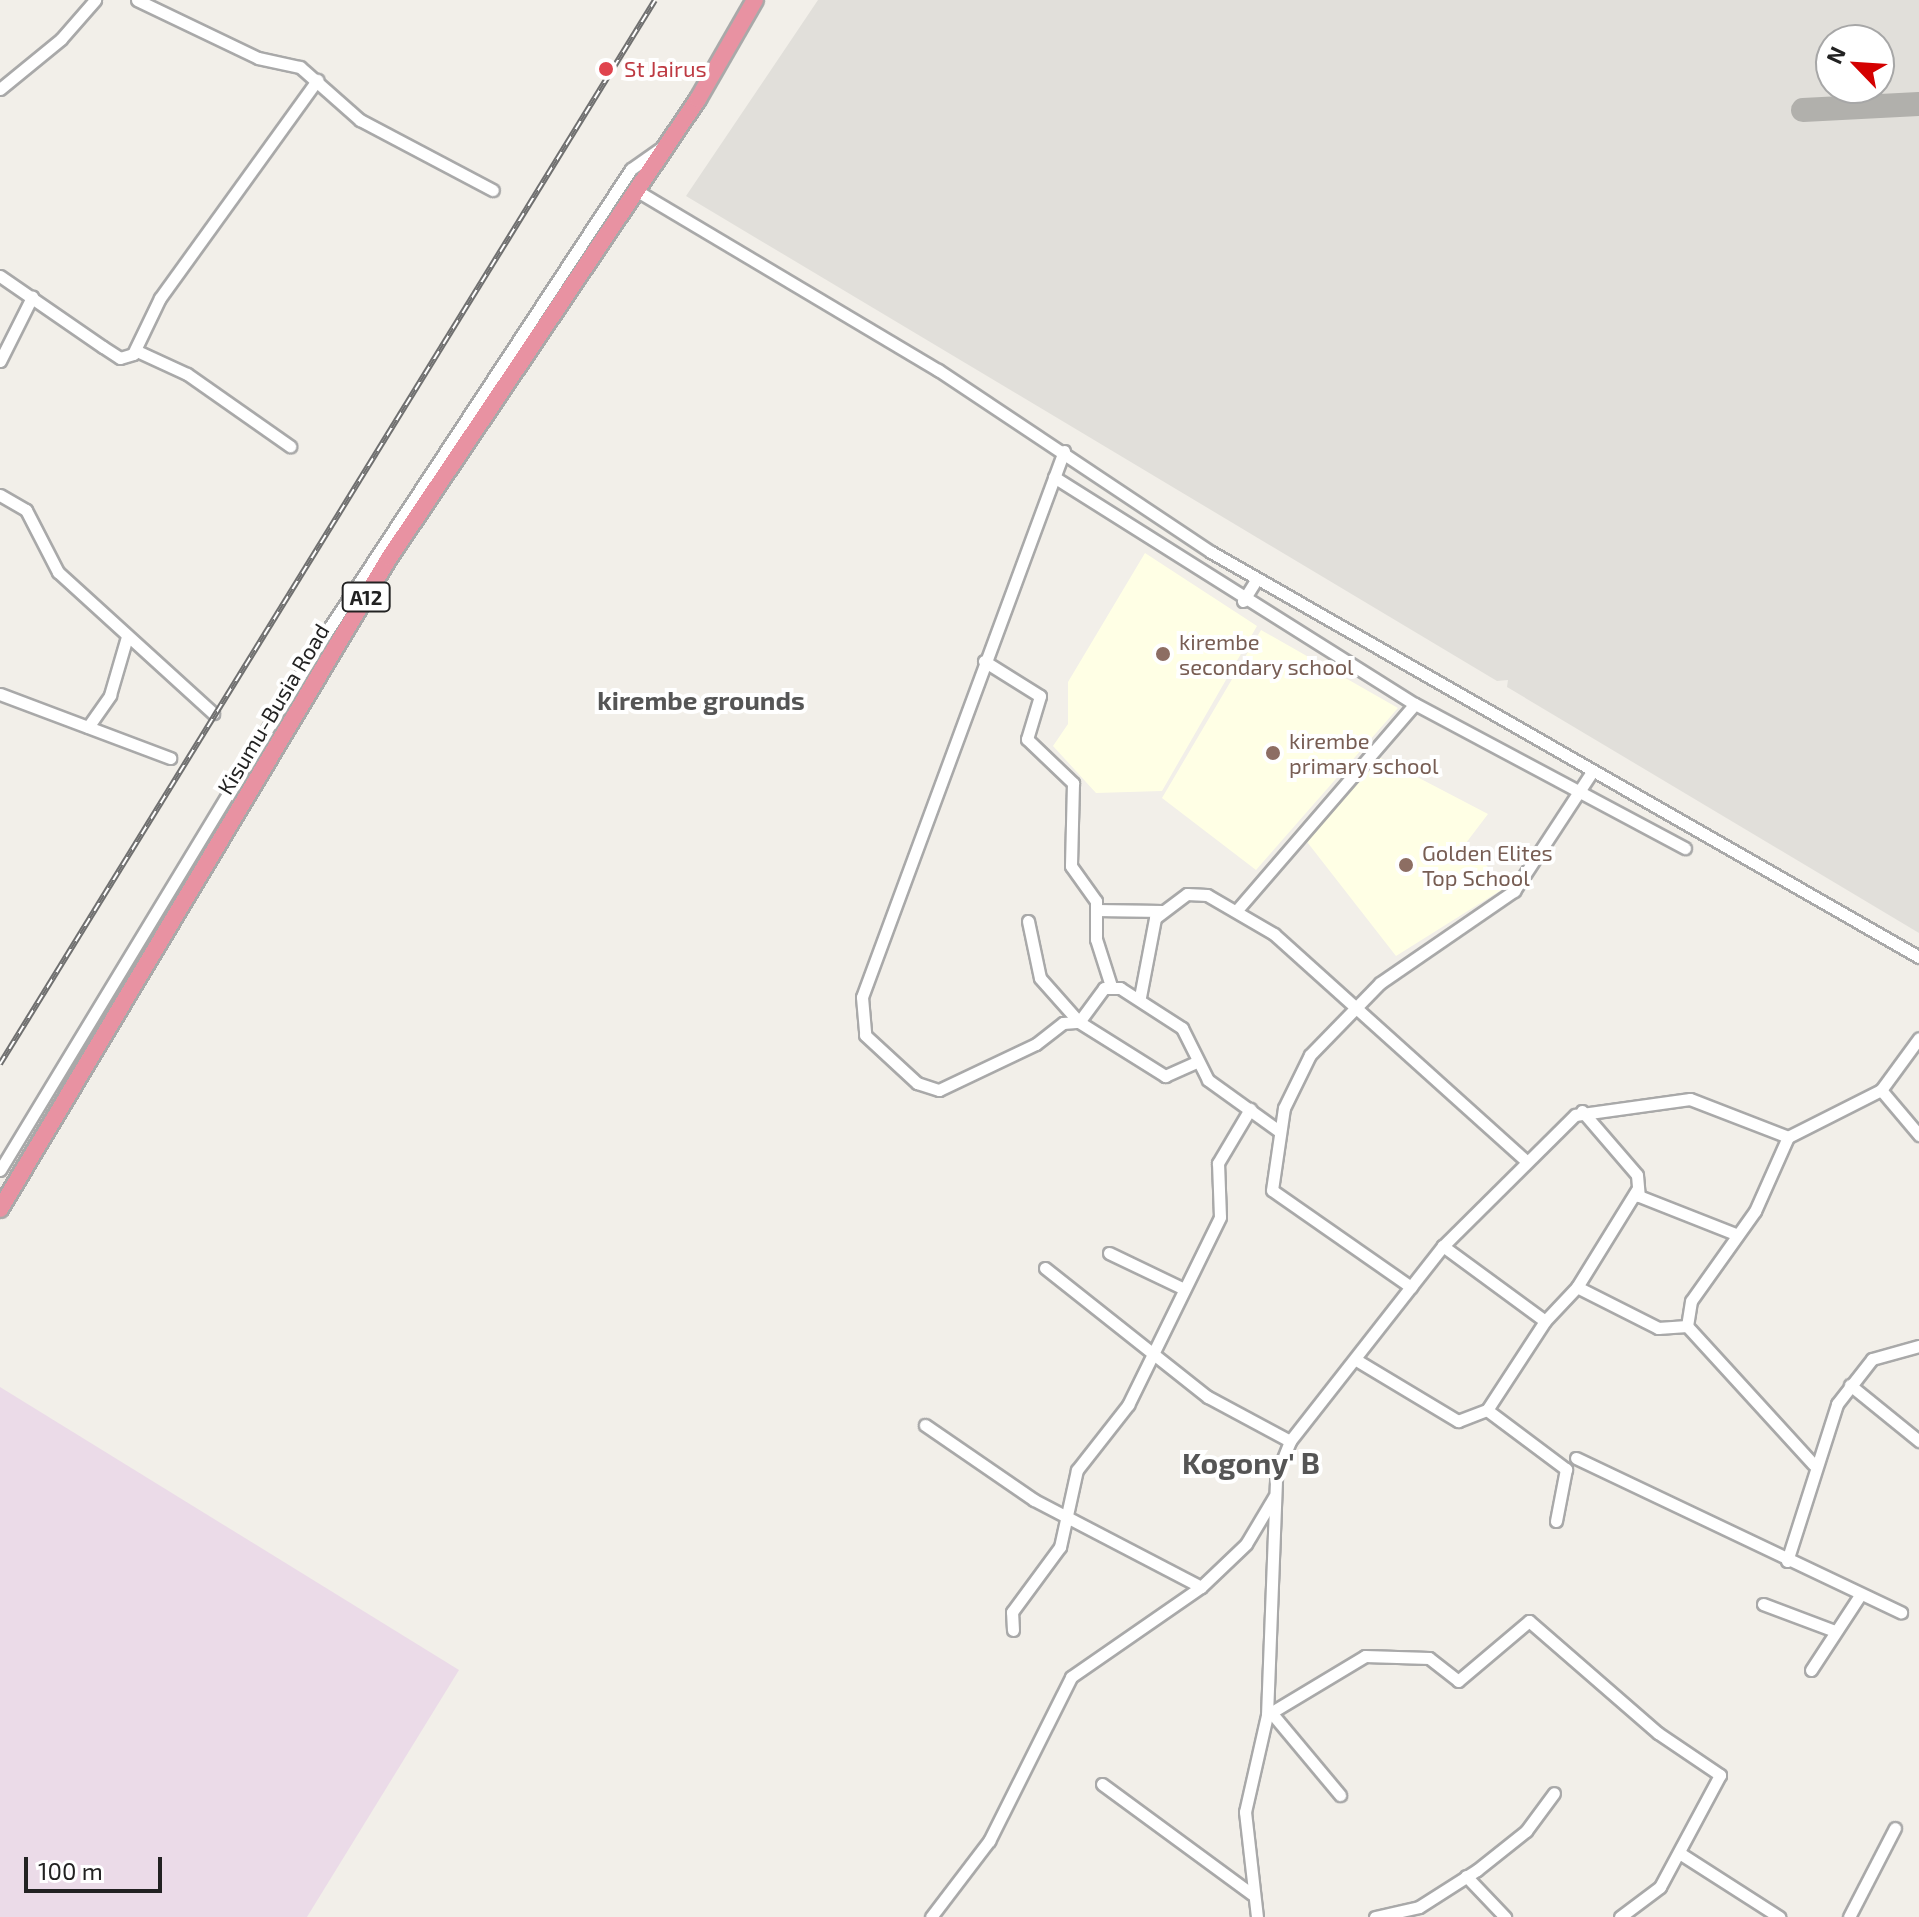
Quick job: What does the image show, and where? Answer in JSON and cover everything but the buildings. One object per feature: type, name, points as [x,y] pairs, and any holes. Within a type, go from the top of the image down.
[{"type":"highway","name":"Kisumu-Busia Road","points":[[0,1209],[389,558],[662,147],[755,0]]},
{"type":"street","points":[[0,89],[61,39],[95,0]]},
{"type":"street","points":[[137,0],[317,80],[360,120],[493,190]]},
{"type":"street","points":[[0,276],[120,358],[137,351],[160,298],[317,80]]},
{"type":"street","points":[[0,1170],[320,642],[631,169],[662,147]]},
{"type":"street","points":[[634,189],[1064,451],[1257,579],[1919,957]]},
{"type":"street","points":[[0,361],[32,297]]},
{"type":"street","points":[[137,351],[187,374],[290,446]]},
{"type":"street","points":[[1064,451],[862,997],[863,1027],[883,1057],[939,1090],[1036,1044],[1063,1023],[1079,1022],[1111,986]]},
{"type":"street","points":[[1054,477],[1243,601],[1415,704],[1685,848]]},
{"type":"street","points":[[0,495],[26,510],[58,572],[213,713]]},
{"type":"street","points":[[1243,601],[1257,579]]},
{"type":"street","points":[[88,727],[110,695],[127,637]]},
{"type":"street","points":[[984,661],[1040,696],[1027,739],[1073,783],[1071,866],[1091,890],[1096,910],[1096,939],[1111,986]]},
{"type":"street","points":[[0,694],[170,758]]},
{"type":"street","points":[[1237,910],[1415,704]]},
{"type":"street","points":[[1411,1287],[1274,1193],[1279,1131],[1310,1055],[1416,953],[1507,898],[1582,793],[1592,772]]},
{"type":"street","points":[[1140,997],[1152,961],[1151,926],[1162,911],[1194,892],[1237,910],[1359,1005],[1526,1161]]},
{"type":"street","points":[[1096,910],[1162,911]]},
{"type":"street","points":[[1028,921],[1040,978],[1079,1022],[1165,1076],[1197,1062]]},
{"type":"street","points":[[1111,986],[1140,997],[1182,1028],[1197,1062],[1279,1131]]},
{"type":"street","points":[[1687,1326],[1691,1301],[1738,1235],[1788,1137],[1881,1090],[1919,1038]]},
{"type":"street","points":[[1881,1090],[1919,1135]]},
{"type":"street","points":[[1257,1917],[1245,1812],[1270,1716],[1275,1496],[1290,1441],[1358,1361],[1443,1246],[1526,1161],[1582,1111],[1690,1099],[1788,1137]]},
{"type":"street","points":[[1013,1630],[1012,1612],[1060,1547],[1069,1518],[1077,1470],[1128,1405],[1180,1287],[1220,1217],[1218,1163],[1250,1109]]},
{"type":"street","points":[[1358,1361],[1458,1421],[1487,1410],[1545,1321],[1577,1287],[1637,1190],[1637,1175],[1582,1111]]},
{"type":"street","points":[[1637,1190],[1738,1235]]},
{"type":"street","points":[[1443,1246],[1545,1321]]},
{"type":"street","points":[[1109,1253],[1180,1287]]},
{"type":"street","points":[[1045,1268],[1152,1348],[1208,1397],[1290,1441]]},
{"type":"street","points":[[1577,1287],[1658,1328],[1687,1326]]},
{"type":"street","points":[[1687,1326],[1814,1465]]},
{"type":"street","points":[[1787,1561],[1814,1465],[1850,1385],[1880,1354],[1919,1346]]},
{"type":"street","points":[[1850,1385],[1919,1441]]},
{"type":"street","points":[[1487,1410],[1566,1469],[1556,1521]]},
{"type":"street","points":[[925,1425],[1069,1518],[1201,1587]]},
{"type":"street","points":[[1576,1458],[1787,1561],[1901,1612]]},
{"type":"street","points":[[931,1917],[989,1841],[1071,1677],[1201,1587],[1246,1544],[1275,1496]]},
{"type":"street","points":[[1811,1670],[1860,1595]]},
{"type":"street","points":[[1763,1604],[1835,1631]]},
{"type":"street","points":[[1270,1716],[1323,1676],[1365,1656],[1429,1658],[1458,1681],[1529,1621],[1658,1733],[1720,1775],[1681,1854],[1650,1898],[1620,1917]]},
{"type":"street","points":[[1270,1716],[1340,1795]]},
{"type":"street","points":[[1102,1784],[1252,1894]]},
{"type":"street","points":[[1375,1917],[1419,1907],[1466,1876],[1526,1831],[1554,1793]]},
{"type":"street","points":[[1849,1917],[1895,1828]]},
{"type":"street","points":[[1681,1854],[1779,1917]]},
{"type":"street","points":[[1466,1876],[1505,1917]]},
{"type":"shaded area","points":[[818,0],[1919,0],[1919,933],[1507,687],[1508,680],[1497,681],[686,196]]},
{"type":"shaded area","name":"kirembe secondary school","points":[[1145,553],[1257,626],[1162,791],[1096,793],[1053,746],[1068,724],[1068,682]]},
{"type":"shaded area","name":"kirembe primary school","points":[[1261,630],[1398,708],[1256,870],[1162,798]]},
{"type":"shaded area","name":"Golden Elites Top School","points":[[1377,756],[1488,814],[1466,843],[1506,887],[1396,956],[1304,838]]},
{"type":"shaded area","points":[[0,1387],[459,1670],[307,1917],[0,1917]]},
{"type":"taxiway","points":[[1803,110],[1919,104]]},
{"type":"railway","points":[[0,1064],[655,0]]},
{"type":"place","name":"St Jairus","points":[[606,69]]},
{"type":"place","name":"kirembe secondary school","points":[[1163,654]]},
{"type":"place","name":"kirembe primary school","points":[[1273,753]]},
{"type":"place","name":"Golden Elites Top School","points":[[1406,865]]},
{"type":"district","name":"kirembe grounds","points":[[701,700]]},
{"type":"district","name":"Kogony' B","points":[[1251,1462]]}]
